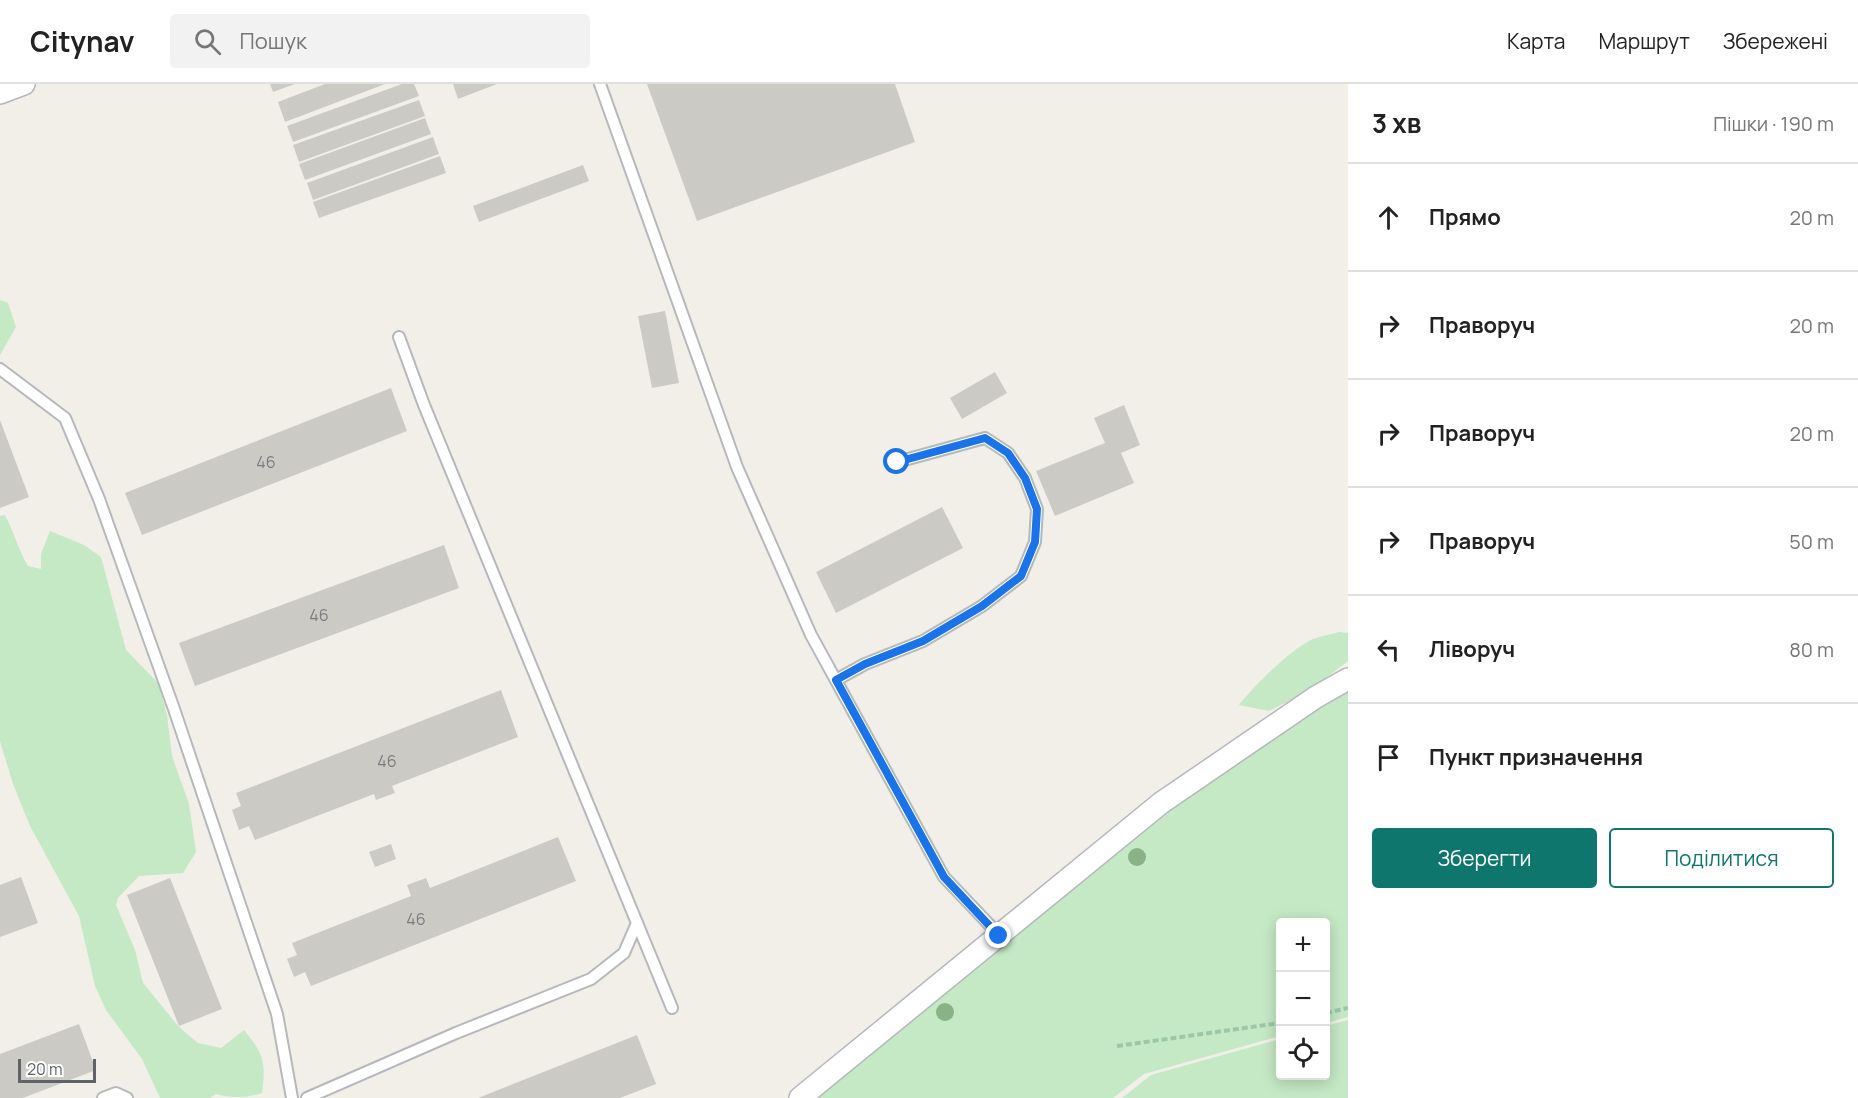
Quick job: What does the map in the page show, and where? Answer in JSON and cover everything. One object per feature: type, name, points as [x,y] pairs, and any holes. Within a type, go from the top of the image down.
[{"type":"street","points":[[0,93],[24,84]]},
{"type":"street","points":[[800,1098],[1161,803],[1316,697],[1348,679]]},
{"type":"lane","points":[[600,84],[737,467],[810,635],[944,877],[999,936]]},
{"type":"lane","points":[[399,337],[424,405],[672,1008]]},
{"type":"lane","points":[[0,369],[65,418],[99,499],[174,710],[277,1014],[292,1098]]},
{"type":"lane","points":[[836,680],[865,664],[923,641],[982,606],[1021,576],[1035,542],[1037,509],[1025,478],[1008,453],[985,438],[897,462]]},
{"type":"lane","points":[[307,1098],[456,1033],[591,979],[624,953],[637,923]]},
{"type":"lane","points":[[103,1098],[116,1093],[127,1098]]},
{"type":"path","points":[[1330,1012],[1348,1008]]},
{"type":"path","points":[[1118,1046],[1276,1024]]},
{"type":"green space","points":[[0,300],[8,303],[16,327],[0,355]]},
{"type":"green space","points":[[5,515],[28,566],[41,569],[41,554],[50,531],[84,545],[101,557],[126,650],[159,684],[167,715],[172,756],[189,804],[196,852],[183,873],[139,876],[118,898],[116,905],[135,950],[143,983],[179,1027],[198,1043],[221,1048],[244,1030],[260,1052],[262,1059],[264,1073],[262,1093],[239,1097],[216,1094],[210,1098],[160,1098],[142,1059],[106,1010],[95,986],[79,916],[30,826],[13,784],[0,741],[0,516]]},
{"type":"green space","points":[[1339,632],[1348,633],[1348,661],[1309,691],[1269,711],[1239,705],[1263,679],[1302,645]]},
{"type":"green space","points":[[1348,690],[1348,1017],[1330,1022],[1330,918],[1276,918],[1276,1037],[1144,1074],[1113,1098],[818,1098],[1097,863],[1223,769]]},
{"type":"green space","points":[[1348,1020],[1348,1098],[1122,1098],[1151,1075],[1276,1040],[1276,1080],[1330,1080],[1330,1025]]},
{"type":"building","points":[[270,84],[295,84],[273,92]]},
{"type":"building","points":[[325,84],[385,84],[285,122],[278,102]]},
{"type":"building","points":[[402,84],[414,84],[419,96],[293,142],[287,126]]},
{"type":"building","points":[[453,84],[497,84],[458,99]]},
{"type":"building","points":[[647,84],[895,84],[915,142],[697,221]]},
{"type":"building","points":[[419,100],[425,116],[299,162],[293,145]]},
{"type":"building","points":[[425,118],[431,134],[305,180],[299,164]]},
{"type":"building","points":[[433,137],[439,154],[313,200],[307,183]]},
{"type":"building","points":[[440,156],[446,173],[319,218],[313,202]]},
{"type":"building","points":[[583,165],[589,181],[479,222],[473,206]]},
{"type":"building","points":[[665,311],[679,383],[652,388],[638,316]]},
{"type":"building","points":[[995,372],[1007,393],[962,419],[950,398]]},
{"type":"building","points":[[391,388],[407,431],[142,535],[125,493]]},
{"type":"building","points":[[1124,405],[1140,445],[1121,453],[1134,483],[1055,516],[1036,471],[1105,443],[1094,418]]},
{"type":"building","points":[[0,420],[29,497],[0,508]]},
{"type":"building","points":[[942,507],[963,548],[836,613],[816,572]]},
{"type":"building","points":[[444,545],[459,588],[195,686],[179,643]]},
{"type":"building","points":[[501,690],[518,737],[392,786],[395,793],[376,800],[374,794],[255,840],[249,826],[239,830],[232,810],[241,806],[236,793]]},
{"type":"building","points":[[558,837],[576,881],[311,986],[305,972],[294,977],[287,959],[297,955],[292,943],[411,896],[407,885],[426,878],[430,888]]},
{"type":"building","points":[[391,844],[396,859],[375,867],[369,852]]},
{"type":"building","points":[[21,877],[38,923],[0,937],[0,885]]},
{"type":"building","points":[[170,878],[222,1009],[179,1026],[127,895]]},
{"type":"building","points":[[79,1024],[96,1070],[23,1098],[0,1098],[0,1054]]},
{"type":"building","points":[[637,1035],[656,1084],[620,1098],[478,1098]]},
{"type":"route","points":[[897,462],[958,443],[985,438],[1008,453],[1025,478],[1037,509],[1035,542],[1021,576],[982,606],[923,641],[865,664],[836,680],[902,796],[944,877],[999,936]]}]
